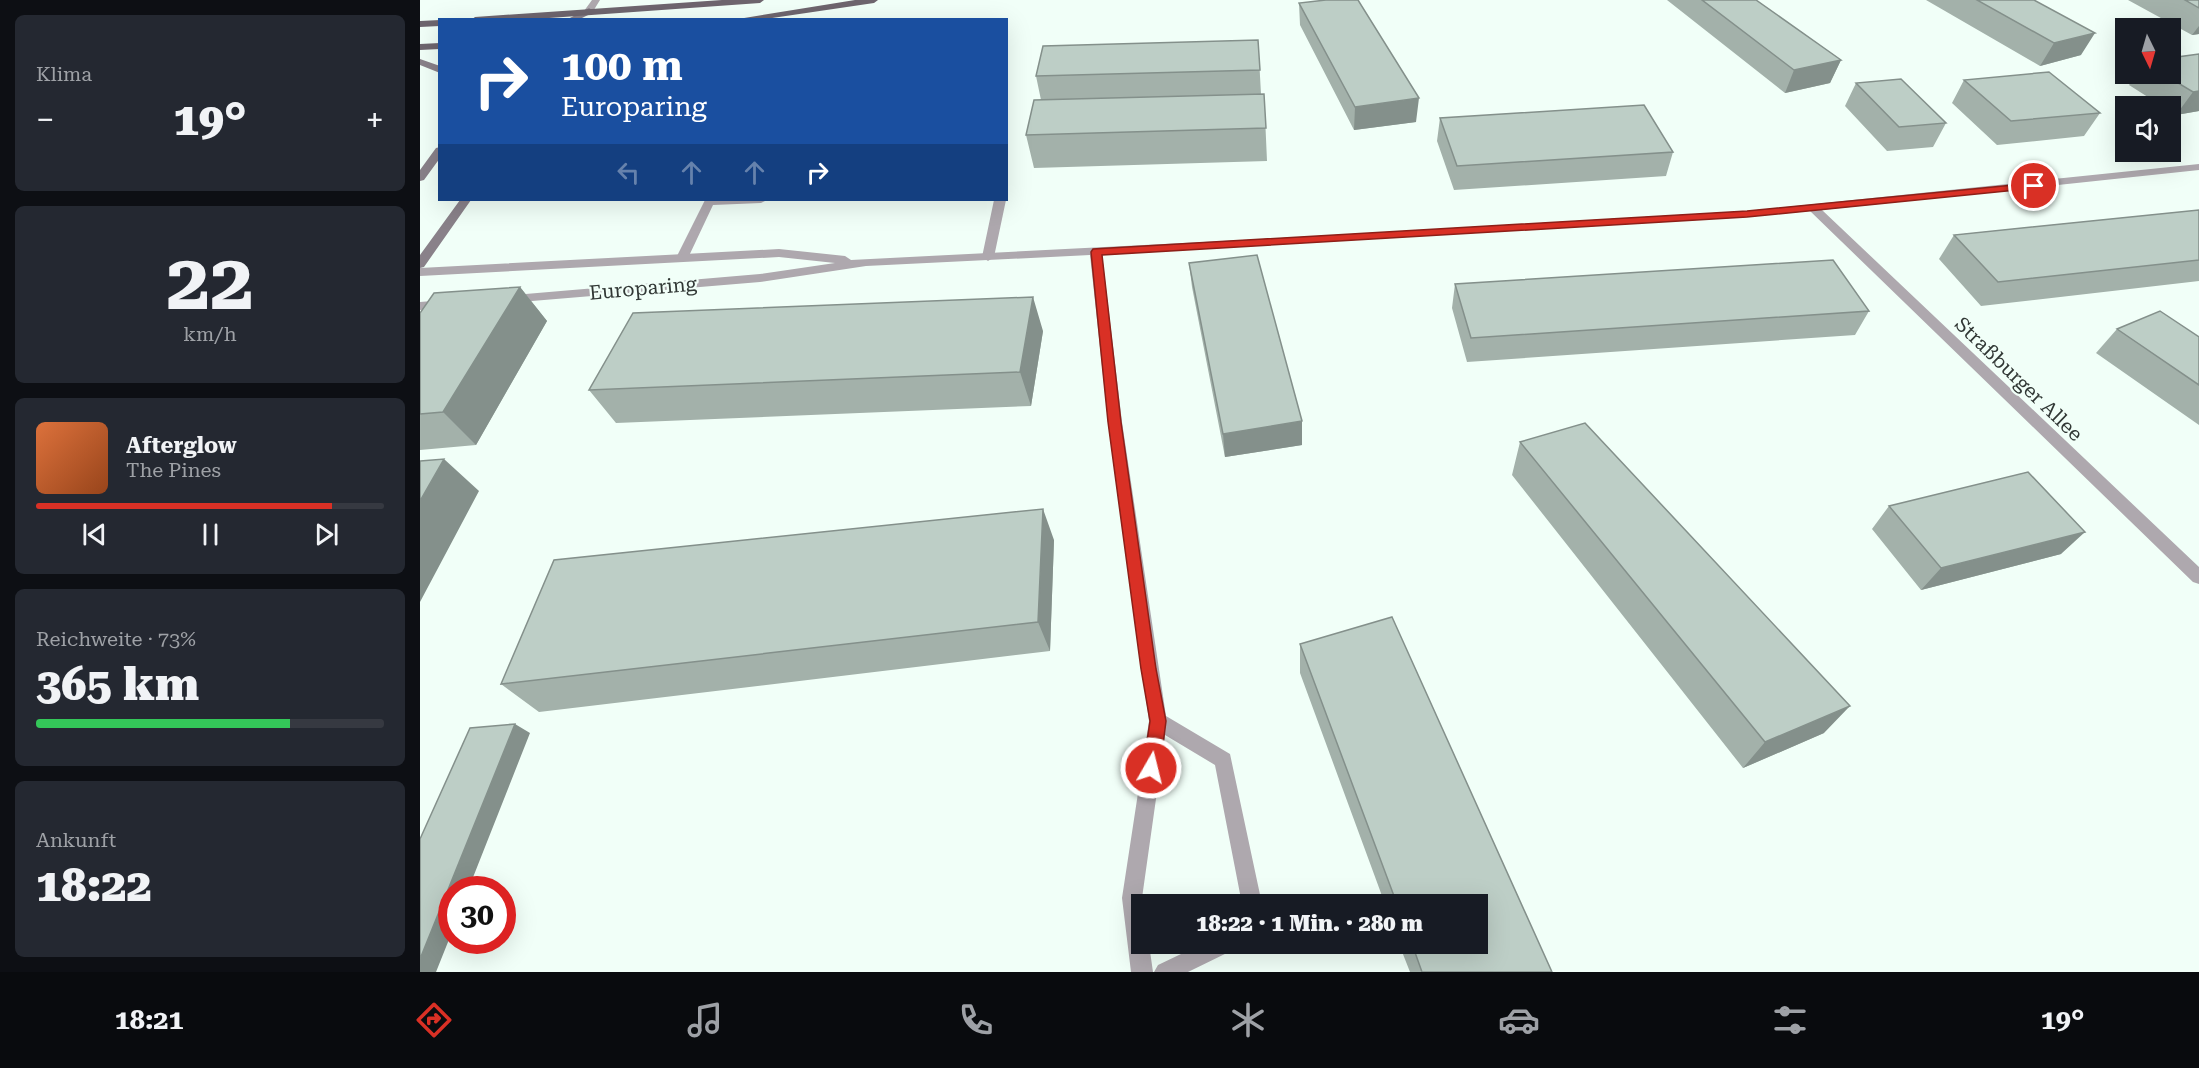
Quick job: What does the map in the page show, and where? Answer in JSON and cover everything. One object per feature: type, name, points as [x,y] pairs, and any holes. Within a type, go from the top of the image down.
[{"type":"main road","points":[[520,18],[587,15],[760,0]]},
{"type":"main road","points":[[750,18],[874,0]]},
{"type":"main road","points":[[420,24],[438,23]]},
{"type":"main road","points":[[420,47],[438,46]]},
{"type":"main road","points":[[420,62],[438,69]]},
{"type":"main road","points":[[420,178],[438,153]]},
{"type":"main road","points":[[420,264],[464,201]]},
{"type":"street","points":[[587,15],[596,0]]},
{"type":"street","name":"Europaring","points":[[499,300],[760,279],[866,262],[1096,252],[1747,214],[2199,167]]},
{"type":"street","points":[[682,258],[710,202],[736,201]]},
{"type":"street","points":[[988,256],[1000,201]]},
{"type":"street","name":"Straßburger Allee","points":[[1814,208],[2199,577]]},
{"type":"street","points":[[1096,252],[1115,422],[1158,721],[1132,898],[1142,972]]},
{"type":"street","name":"Europaring","points":[[420,272],[779,253],[866,262]]},
{"type":"street","points":[[420,306],[463,303]]},
{"type":"street","points":[[1158,721],[1223,760],[1250,894]]},
{"type":"street","points":[[1165,972],[1203,954]]},
{"type":"building","points":[[1358,0],[1419,98],[1355,107],[1299,3]]},
{"type":"building","points":[[1702,0],[1756,0],[1841,60],[1794,70]]},
{"type":"building","points":[[1977,0],[2034,0],[2095,33],[2054,43]]},
{"type":"building","points":[[2185,0],[2199,0],[2199,8]]},
{"type":"building","points":[[1258,40],[1260,70],[1036,76],[1043,46]]},
{"type":"building","points":[[2199,54],[2199,91],[2193,92],[2180,84],[2181,56]]},
{"type":"building","points":[[2049,72],[2100,113],[2011,121],[1964,80]]},
{"type":"building","points":[[1901,79],[1946,123],[1899,127],[1856,83]]},
{"type":"building","points":[[1264,94],[1266,128],[1026,135],[1034,100]]},
{"type":"building","points":[[1644,105],[1673,152],[1457,166],[1440,118]]},
{"type":"building","points":[[2199,210],[2199,260],[1998,282],[1954,235]]},
{"type":"building","points":[[1257,255],[1302,421],[1223,434],[1189,263]]},
{"type":"building","points":[[1833,260],[1869,311],[1471,338],[1455,284]]},
{"type":"building","points":[[520,287],[443,412],[420,414],[420,313],[434,293]]},
{"type":"building","points":[[1033,297],[1020,372],[589,390],[633,313]]},
{"type":"building","points":[[2160,311],[2199,337],[2199,385],[2117,329]]},
{"type":"building","points":[[1585,423],[1850,706],[1765,742],[1520,442]]},
{"type":"building","points":[[444,459],[420,501],[420,461]]},
{"type":"building","points":[[2028,472],[2085,532],[1941,568],[1889,506]]},
{"type":"building","points":[[1043,509],[1038,622],[501,684],[554,560]]},
{"type":"building","points":[[1392,617],[1552,972],[1422,972],[1416,954],[1488,954],[1488,894],[1393,894],[1300,644]]},
{"type":"building","points":[[515,724],[454,876],[438,876],[438,914],[420,959],[420,839],[470,728]]},
{"type":"route","points":[[1151,768],[1158,721],[1115,422],[1096,252],[1747,214],[2034,186]]}]
